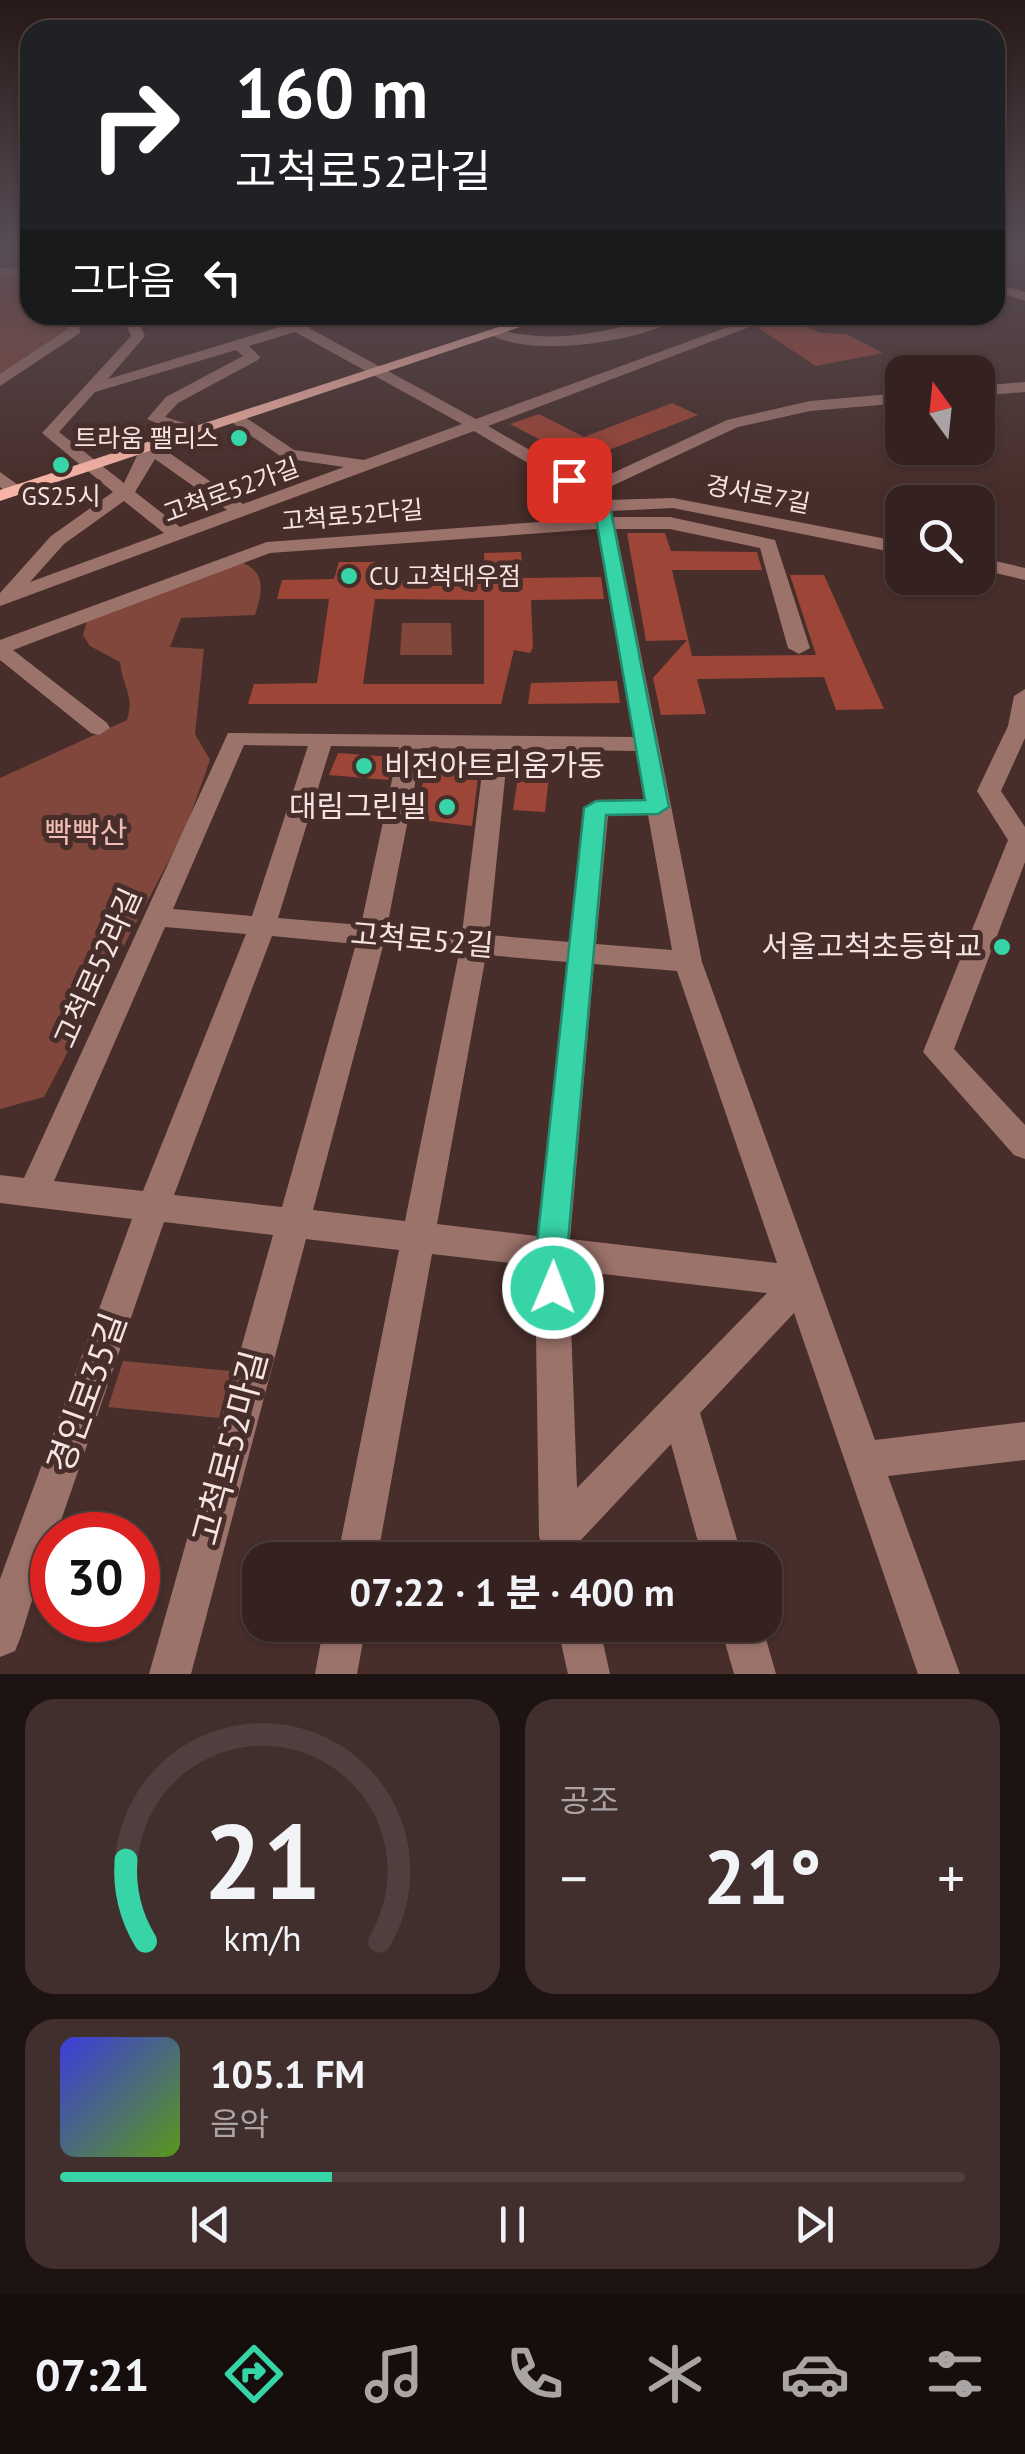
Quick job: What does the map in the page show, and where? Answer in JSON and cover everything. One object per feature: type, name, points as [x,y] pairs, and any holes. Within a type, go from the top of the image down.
[{"type":"main road","points":[[8,494],[511,327]]},
{"type":"street","points":[[0,381],[66,340],[74,327]]},
{"type":"street","points":[[134,327],[138,336],[70,406],[50,434],[178,535]]},
{"type":"street","points":[[88,390],[296,327]]},
{"type":"street","points":[[296,327],[382,370],[478,427],[599,507],[768,544],[799,648]]},
{"type":"street","points":[[496,332],[535,342],[576,343],[635,327]]},
{"type":"street","points":[[711,327],[726,333]]},
{"type":"street","name":"고척로52가길","points":[[3,603],[742,327]]},
{"type":"street","points":[[194,432],[155,419],[172,400],[252,356],[238,344]]},
{"type":"street","points":[[995,390],[1025,387]]},
{"type":"street","points":[[599,507],[733,423],[810,406],[885,399]]},
{"type":"street","points":[[236,418],[290,454],[371,466]]},
{"type":"street","points":[[3,603],[32,564],[65,534],[125,494],[146,465],[149,447],[242,512]]},
{"type":"street","points":[[0,477],[8,494]]},
{"type":"street","name":"경서로7길","points":[[599,507],[673,504],[885,545]]},
{"type":"street","points":[[599,507],[688,962],[940,1674]]},
{"type":"street","name":"고척로52다길","points":[[0,649],[267,548],[599,507]]},
{"type":"street","points":[[995,567],[1025,574]]},
{"type":"street","points":[[0,649],[99,728]]},
{"type":"street","points":[[0,682],[26,671]]},
{"type":"street","points":[[1025,696],[1022,726],[989,791],[1023,840],[938,1052],[1025,1146]]},
{"type":"street","name":"고척로52라길","points":[[17,1191],[156,917],[236,738],[648,744]]},
{"type":"street","points":[[153,1207],[262,927],[322,740]]},
{"type":"street","points":[[290,1223],[372,936],[412,742]]},
{"type":"street","points":[[361,1542],[474,944],[497,742]]},
{"type":"street","points":[[562,1542],[552,1253],[596,808],[658,807]]},
{"type":"street","name":"고척로52길","points":[[156,917],[688,962]]},
{"type":"street","points":[[17,1191],[801,1281]]},
{"type":"street","name":"경인로35길","points":[[0,1636],[153,1207]]},
{"type":"street","name":"고척로52마길","points":[[170,1674],[290,1223]]},
{"type":"street","points":[[567,1542],[680,1408],[801,1281]]},
{"type":"street","points":[[680,1408],[718,1542]]},
{"type":"street","points":[[864,1460],[1025,1441]]},
{"type":"street","points":[[336,1674],[342,1642]]},
{"type":"street","points":[[581,1642],[588,1674]]},
{"type":"street","points":[[746,1642],[755,1674]]},
{"type":"green space","points":[[0,327],[74,327],[75,330],[0,381]]},
{"type":"green space","name":"빡빡산","points":[[234,560],[252,568],[260,580],[255,615],[181,618],[170,647],[204,649],[195,734],[210,760],[185,830],[44,1097],[0,1109],[0,778],[127,720],[129,697],[120,662],[90,646],[83,635],[89,614]]},
{"type":"green space","points":[[402,623],[451,623],[452,655],[400,655]]},
{"type":"green space","points":[[123,1361],[231,1371],[219,1418],[108,1407]]},
{"type":"building","points":[[807,327],[820,333],[846,334],[883,353],[816,366],[758,328]]},
{"type":"building","points":[[672,403],[698,415],[581,461],[510,424],[539,414],[584,437]]},
{"type":"building","points":[[555,498],[565,514],[539,517],[530,501]]},
{"type":"building","points":[[627,533],[665,533],[671,551],[757,552],[762,570],[672,570],[692,656],[816,655],[790,575],[824,575],[884,709],[836,710],[824,677],[697,679],[706,714],[661,715],[653,678],[687,640],[646,641]]},
{"type":"building","points":[[521,552],[523,578],[601,577],[604,599],[531,600],[533,647],[530,653],[514,650],[501,704],[248,704],[254,684],[317,683],[329,599],[277,599],[282,580],[334,579],[339,562],[376,562],[373,581],[485,580],[484,553]],"holes":[[[375,599],[484,600],[484,684],[363,684]]]},
{"type":"building","points":[[617,681],[620,703],[528,704],[531,683]]},
{"type":"building","name":"비전아트리움가동","points":[[338,753],[393,757],[388,780],[329,775]]},
{"type":"building","points":[[430,757],[480,761],[472,826],[413,819]]},
{"type":"building","points":[[521,757],[551,758],[545,812],[513,810]]},
{"type":"place","name":"트라움 팰리스","points":[[239,438]]},
{"type":"place","name":"GS25시","points":[[61,465]]},
{"type":"place","name":"CU 고척대우점","points":[[349,576]]},
{"type":"place","name":"비전아트리움가동","points":[[364,766]]},
{"type":"place","name":"대림그린빌","points":[[447,807]]},
{"type":"place","name":"서울고척초등학교","points":[[1002,947]]},
{"type":"route","points":[[553,1288],[552,1253],[596,808],[658,807],[602,506],[588,491],[569,480]]}]
